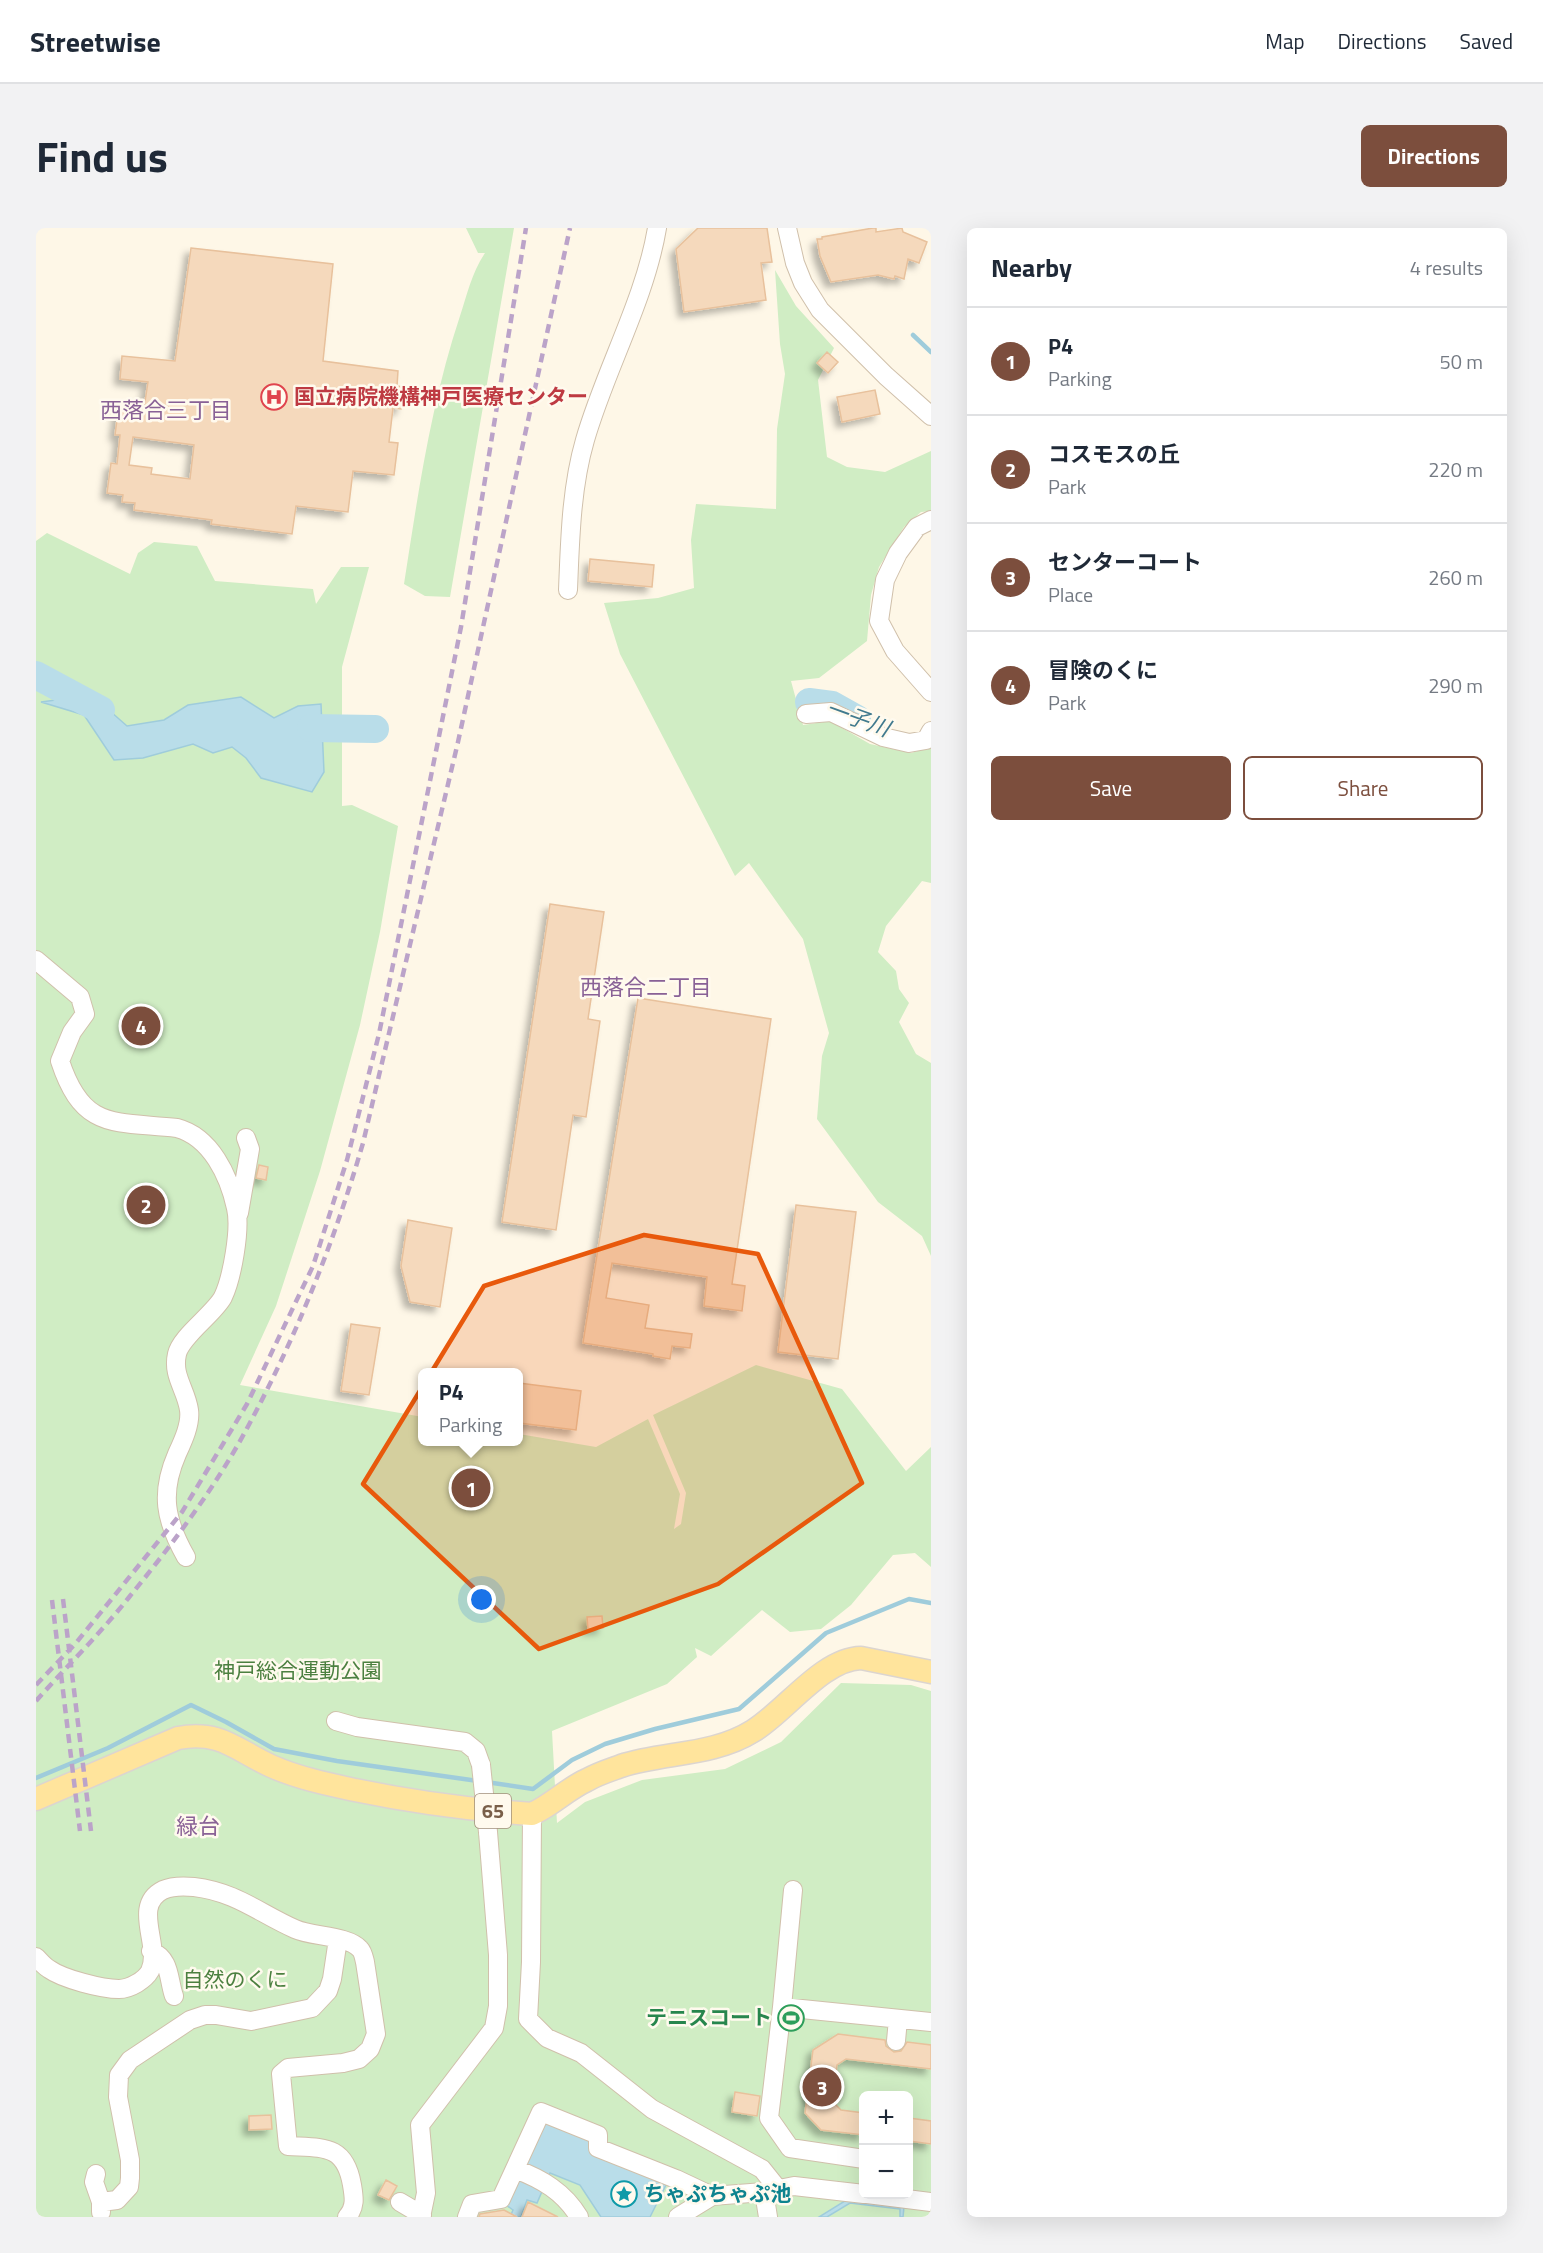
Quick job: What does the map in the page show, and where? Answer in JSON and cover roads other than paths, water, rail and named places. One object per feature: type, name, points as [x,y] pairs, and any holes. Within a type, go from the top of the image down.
[{"type":"main road","name":"65","points":[[36,1799],[178,1738],[195,1735],[219,1739],[272,1767],[316,1782],[387,1797],[532,1814],[547,1807],[586,1780],[622,1766],[718,1746],[740,1739],[756,1730],[832,1665],[849,1658],[861,1658],[931,1672]]},
{"type":"street","points":[[568,590],[575,492],[584,441],[642,282],[657,228]]},
{"type":"street","points":[[787,228],[795,263],[803,283],[820,310],[886,376],[931,416]]},
{"type":"street","points":[[931,520],[916,527],[894,562],[885,580],[879,621],[895,651],[931,692]]},
{"type":"street","points":[[806,714],[831,712],[883,737],[909,743],[926,740],[931,731]]},
{"type":"street","points":[[36,960],[80,997],[85,1014],[72,1032],[60,1060],[67,1080],[81,1104],[96,1116],[117,1123],[177,1128],[202,1141],[219,1163],[237,1209],[236,1247],[222,1298],[177,1351],[175,1372],[189,1412],[185,1437],[171,1468],[166,1493],[168,1517],[186,1557]]},
{"type":"street","points":[[237,1224],[250,1149],[246,1138]]},
{"type":"street","points":[[336,1721],[357,1727],[465,1742],[476,1752],[481,1765],[489,1832],[498,1955],[496,2016],[494,2028],[420,2125],[426,2193],[412,2210]]},
{"type":"street","points":[[532,1814],[531,1962],[528,2019],[547,2038],[580,2053],[652,2109],[762,2169],[771,2190],[768,2217]]},
{"type":"street","points":[[36,1957],[56,1973],[93,1985],[120,1989],[131,1987],[150,1970],[152,1951],[148,1910],[152,1899],[163,1890],[181,1886],[225,1893],[245,1901],[296,1929],[352,1943],[361,1950],[365,1962],[376,2034],[370,2049],[359,2059],[343,2063],[288,2068],[281,2074],[288,2146],[334,2151],[344,2159],[350,2170],[355,2201],[347,2217]]},
{"type":"street","points":[[793,1890],[769,2118],[790,2148],[859,2158]]},
{"type":"street","points":[[96,2174],[94,2182],[101,2207],[117,2200],[129,2187],[130,2160],[118,2097],[119,2075],[130,2060],[190,2020],[206,2015],[251,2021],[312,2008],[328,1991],[338,1939]]},
{"type":"street","points":[[152,1951],[159,1954],[166,1962],[174,1996]]},
{"type":"street","points":[[782,2007],[931,2022]]},
{"type":"street","points":[[496,2016],[528,2009]]},
{"type":"street","points":[[896,2041],[898,2019]]},
{"type":"street","points":[[467,2217],[472,2204],[501,2199],[517,2170],[541,2112],[598,2135],[598,2148],[712,2196]]},
{"type":"street","points":[[517,2170],[546,2182],[571,2204],[579,2217]]},
{"type":"street","points":[[678,2217],[712,2196],[794,2186],[859,2193]]},
{"type":"street","points":[[906,2199],[931,2202]]},
{"type":"water","points":[[85,696],[110,711],[127,726],[164,720],[188,705],[241,697],[274,718],[298,706],[321,704],[324,772],[312,792],[261,778],[246,758],[232,747],[213,753],[193,744],[143,758],[114,760],[84,715],[41,702]]},
{"type":"water","points":[[544,2118],[594,2138],[668,2181],[650,2217],[601,2217],[580,2185],[550,2173],[537,2203],[527,2200],[521,2217],[510,2217],[513,2210],[506,2205]]},
{"type":"water","points":[[848,2199],[904,2207],[903,2217],[900,2217],[900,2209],[850,2203],[827,2217],[819,2217]]},
{"type":"waterway","points":[[913,335],[931,352]]},
{"type":"waterway","name":"一子川","points":[[36,675],[101,710]]},
{"type":"waterway","name":"一子川","points":[[809,702],[832,705],[857,719]]},
{"type":"waterway","name":"一子川","points":[[311,728],[375,729]]},
{"type":"waterway","points":[[486,1782],[533,1789],[572,1760],[605,1744],[655,1729],[739,1709],[826,1633],[909,1599],[931,1603]]},
{"type":"waterway","points":[[36,1778],[108,1748],[191,1705],[274,1749],[337,1761],[478,1781]]},
{"type":"railway","points":[[36,1685],[76,1643],[182,1512],[247,1404],[313,1266],[347,1160],[379,1034],[461,627],[526,228]]},
{"type":"railway","points":[[36,1701],[119,1610],[176,1537],[220,1475],[245,1432],[280,1362],[326,1254],[363,1143],[458,742],[570,228]]},
{"type":"railway","points":[[63,1599],[91,1831]]},
{"type":"railway","points":[[52,1600],[80,1831]]},
{"type":"place","name":"国立病院機構神戸医療センター","points":[[274,397]]},
{"type":"place","name":"冒険のくに","points":[[141,1026]]},
{"type":"place","name":"コスモスの丘","points":[[146,1205]]},
{"type":"place","name":"P4","points":[[471,1488]]},
{"type":"place","name":"テニスコート","points":[[791,2018]]},
{"type":"place","name":"センターコート","points":[[822,2087]]},
{"type":"place","name":"ちゃぷちゃぷ池","points":[[624,2194]]},
{"type":"district","name":"西落合三丁目","points":[[166,410]]},
{"type":"district","name":"西落合二丁目","points":[[646,987]]},
{"type":"district","name":"緑台","points":[[198,1826]]},
{"type":"park label","name":"神戸総合運動公園","points":[[298,1671]]},
{"type":"park label","name":"自然のくに","points":[[235,1980]]}]
